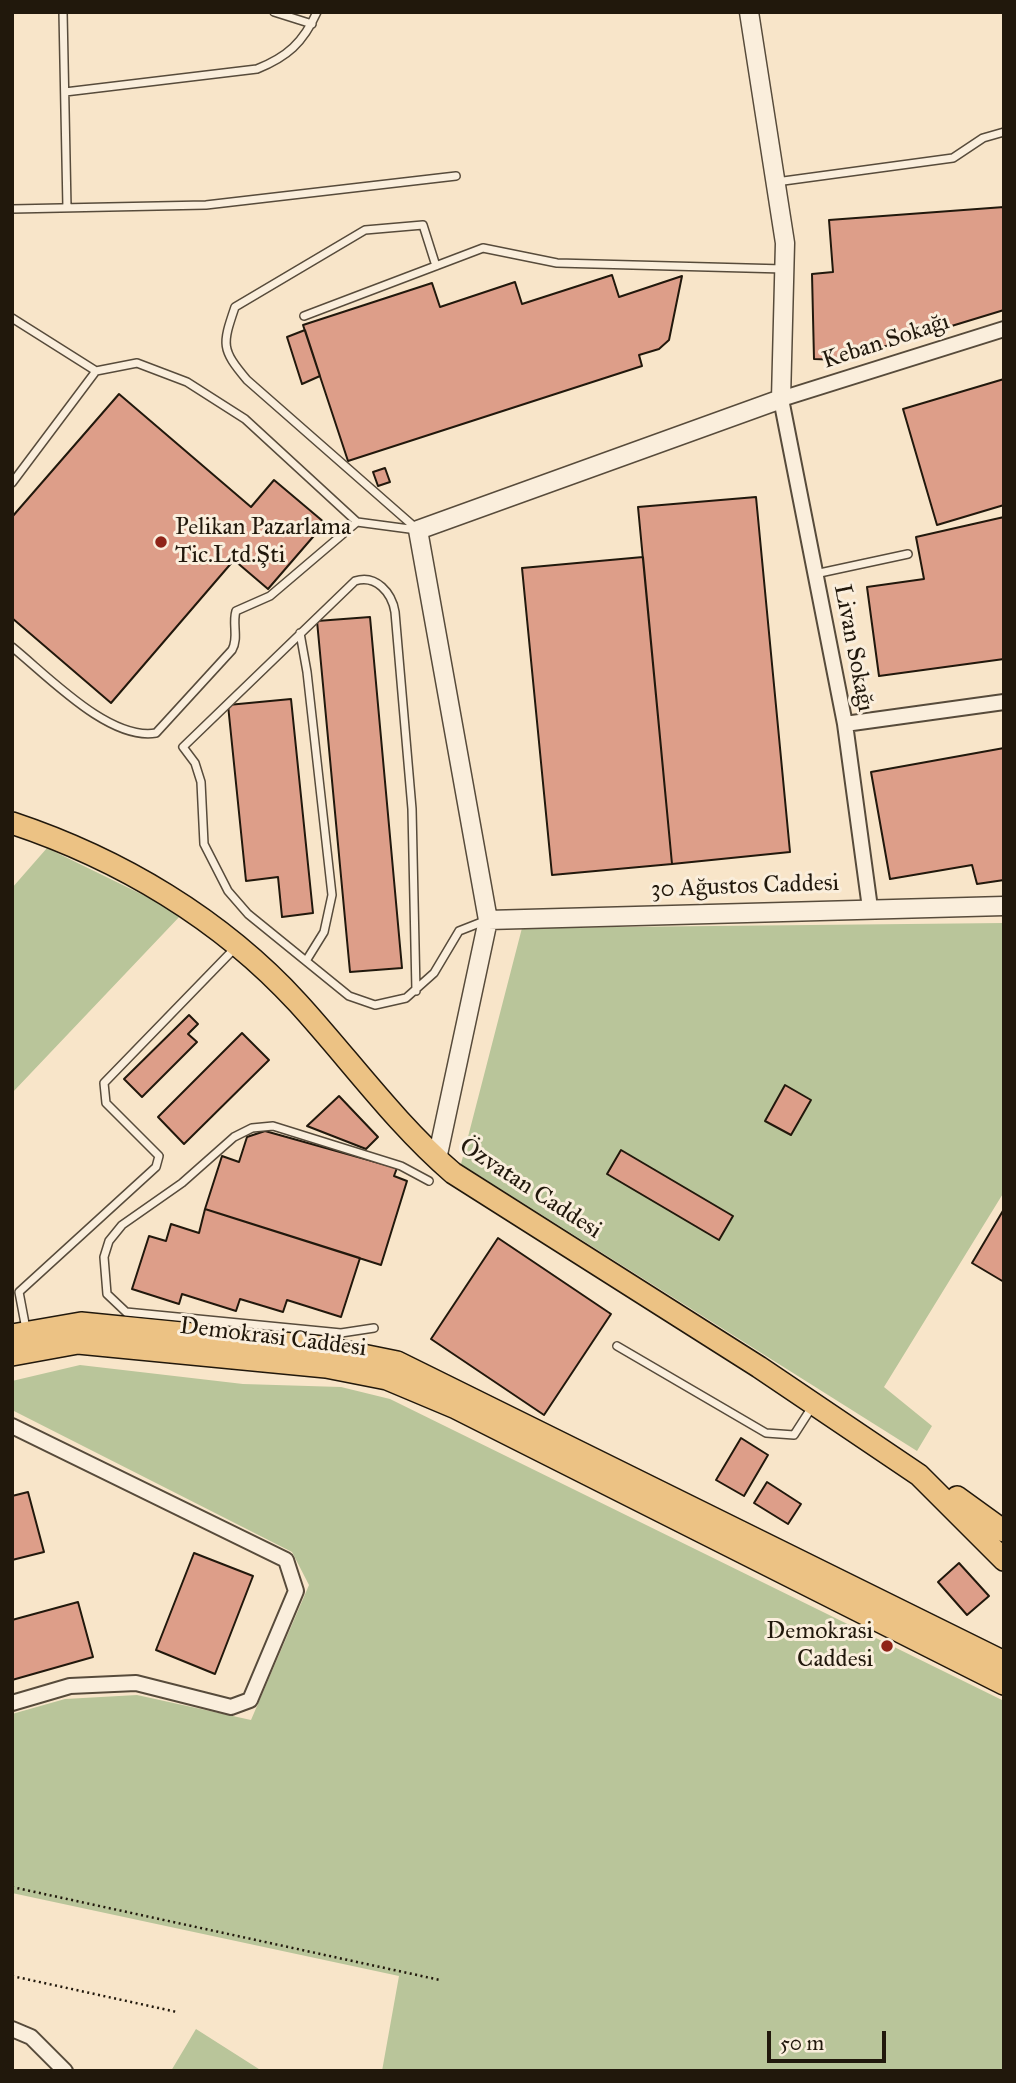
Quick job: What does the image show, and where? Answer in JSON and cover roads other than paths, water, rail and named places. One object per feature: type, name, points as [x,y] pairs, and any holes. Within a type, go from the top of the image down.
[{"type":"main road","name":"Özvatan Caddesi","points":[[12,823],[60,841],[106,863],[189,908],[239,945],[297,1002],[437,1159],[474,1187],[814,1404],[919,1475],[1004,1560]]},
{"type":"main road","name":"Demokrasi Caddesi","points":[[19,1332],[81,1323],[323,1347],[397,1362],[1004,1662]]},
{"type":"main road","name":"Demokrasi Caddesi","points":[[12,1355],[78,1343],[326,1367],[387,1379],[456,1408],[1004,1684]]},
{"type":"main road","points":[[919,1475],[1004,1531]]},
{"type":"street","points":[[437,1159],[488,920],[418,530],[781,399],[785,243],[749,12]]},
{"type":"street","name":"Keban Sokağı","points":[[781,399],[1004,329]]},
{"type":"street","name":"Livan Sokağı","points":[[781,399],[845,724],[870,908]]},
{"type":"street","points":[[845,724],[1004,702]]},
{"type":"street","name":"30 Ağustos Caddesi","points":[[488,920],[1004,906]]},
{"type":"street","points":[[12,1426],[286,1560],[296,1591],[250,1700],[231,1707],[135,1684],[71,1686],[12,1703]]},
{"type":"street","points":[[12,2029],[31,2037],[65,2071]]},
{"type":"lane","points":[[63,12],[67,208]]},
{"type":"lane","points":[[274,12],[312,24]]},
{"type":"lane","points":[[65,92],[257,69],[281,60],[297,47],[317,12]]},
{"type":"lane","points":[[775,182],[953,158],[983,138],[1004,132]]},
{"type":"lane","points":[[12,209],[206,205],[456,176]]},
{"type":"lane","points":[[418,530],[247,380],[227,356],[226,333],[235,307],[365,230],[423,225],[436,266]]},
{"type":"lane","points":[[304,316],[484,248],[557,263],[784,269]]},
{"type":"lane","points":[[12,317],[96,371]]},
{"type":"lane","points":[[12,482],[96,371],[137,363],[187,382],[245,419],[357,522],[418,530]]},
{"type":"lane","points":[[12,647],[106,722],[128,733],[156,733],[232,650],[236,643],[233,621],[236,611],[243,605],[270,596],[357,522]]},
{"type":"lane","points":[[816,573],[908,554]]},
{"type":"lane","points":[[416,991],[412,809],[394,604],[380,585],[369,579],[359,579],[183,747],[198,772],[204,844],[224,884],[248,914],[340,990],[367,1003],[391,1004],[416,991],[439,966],[460,931],[488,920]]},
{"type":"lane","points":[[300,633],[307,672],[331,895],[324,932],[306,961]]},
{"type":"lane","points":[[19,1332],[19,1292],[156,1167],[159,1156],[106,1103],[104,1083],[239,945]]},
{"type":"lane","points":[[374,1328],[341,1333],[126,1312],[107,1294],[104,1265],[106,1249],[122,1225],[182,1183],[234,1137],[252,1128],[273,1126],[401,1166],[429,1181]]},
{"type":"lane","points":[[617,1346],[766,1433],[794,1435],[814,1404]]},
{"type":"place","name":"Pelikan Pazarlama Tic.Ltd.Şti","points":[[161,542]]},
{"type":"place","name":"Demokrasi Caddesi","points":[[887,1646]]}]
